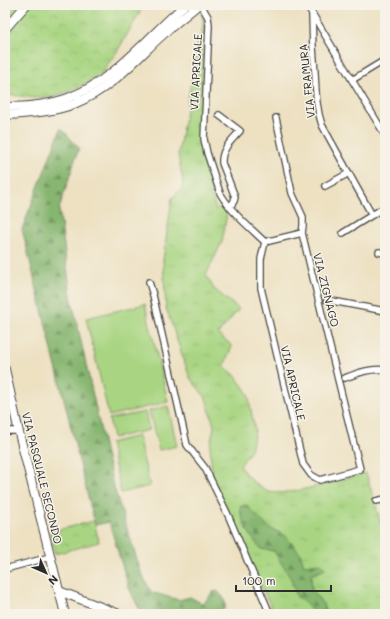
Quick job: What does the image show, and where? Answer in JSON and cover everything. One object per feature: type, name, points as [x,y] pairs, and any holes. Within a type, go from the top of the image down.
[{"type":"main road","points":[[5,29],[26,5]]},
{"type":"main road","points":[[5,107],[34,105],[61,100],[86,89],[117,69],[185,5]]},
{"type":"main road","points":[[5,115],[58,109],[75,103],[101,90],[123,73],[165,33],[198,5]]},
{"type":"main road","name":"VIA PASQUALE SECONDO","points":[[5,369],[65,614]]},
{"type":"main road","points":[[59,591],[120,614]]},
{"type":"street","name":"VIA APRICALE","points":[[201,5],[208,17],[209,25],[204,114],[204,143],[220,193],[230,207],[265,242],[261,259],[261,288],[303,464],[311,475],[320,480],[360,469]]},
{"type":"street","name":"VIA FRAMURA","points":[[307,5],[312,14],[316,102],[319,116],[322,125],[372,215]]},
{"type":"street","points":[[312,14],[383,128],[385,135]]},
{"type":"street","points":[[352,80],[385,60]]},
{"type":"street","points":[[219,115],[240,131],[223,151],[221,157],[235,197],[234,202],[230,207]]},
{"type":"street","name":"VIA ZIGNAGO","points":[[276,118],[292,194],[302,217],[302,233],[360,469]]},
{"type":"street","points":[[325,186],[348,173]]},
{"type":"street","points":[[344,232],[385,207]]},
{"type":"street","points":[[265,242],[302,233]]},
{"type":"street","points":[[149,282],[187,445],[205,468],[228,515],[270,614]]},
{"type":"street","points":[[327,300],[385,311]]},
{"type":"street","points":[[345,378],[366,370],[385,370]]},
{"type":"street","points":[[5,431],[19,431]]},
{"type":"street","points":[[376,501],[385,499]]},
{"type":"street","points":[[5,569],[50,557]]},
{"type":"green space","points":[[5,5],[144,5],[118,50],[101,74],[76,89],[52,97],[35,98],[5,94]]},
{"type":"green space","points":[[201,12],[205,21],[201,90],[202,147],[215,190],[211,193],[216,210],[221,205],[227,213],[222,242],[206,275],[214,289],[239,309],[218,334],[232,346],[224,366],[235,375],[248,394],[255,431],[251,450],[240,466],[248,477],[257,485],[266,491],[279,493],[291,492],[366,473],[384,533],[382,534],[385,545],[385,614],[274,614],[212,477],[210,446],[214,426],[206,398],[190,378],[166,308],[163,260],[172,198],[182,188],[183,182],[178,154],[203,22]]},
{"type":"green space","points":[[61,128],[79,148],[59,209],[71,296],[112,481],[141,572],[151,592],[179,600],[190,597],[201,603],[205,602],[213,592],[217,591],[224,598],[225,608],[217,614],[141,613],[129,588],[109,522],[95,525],[22,229]]},
{"type":"green space","points":[[145,304],[168,402],[109,416],[86,318]]},
{"type":"green space","points":[[168,406],[177,446],[159,450],[149,411]]},
{"type":"green space","points":[[145,412],[149,430],[113,438],[109,419]]},
{"type":"green space","points":[[138,436],[150,486],[121,493],[110,443]]},
{"type":"green space","points":[[246,505],[269,528],[285,535],[300,553],[304,565],[320,563],[326,569],[311,575],[312,590],[323,604],[326,614],[313,614],[306,604],[297,597],[291,579],[274,551],[261,549],[253,539],[247,530],[241,513],[240,507]]},
{"type":"green space","points":[[94,521],[99,542],[55,554],[50,532]]}]
